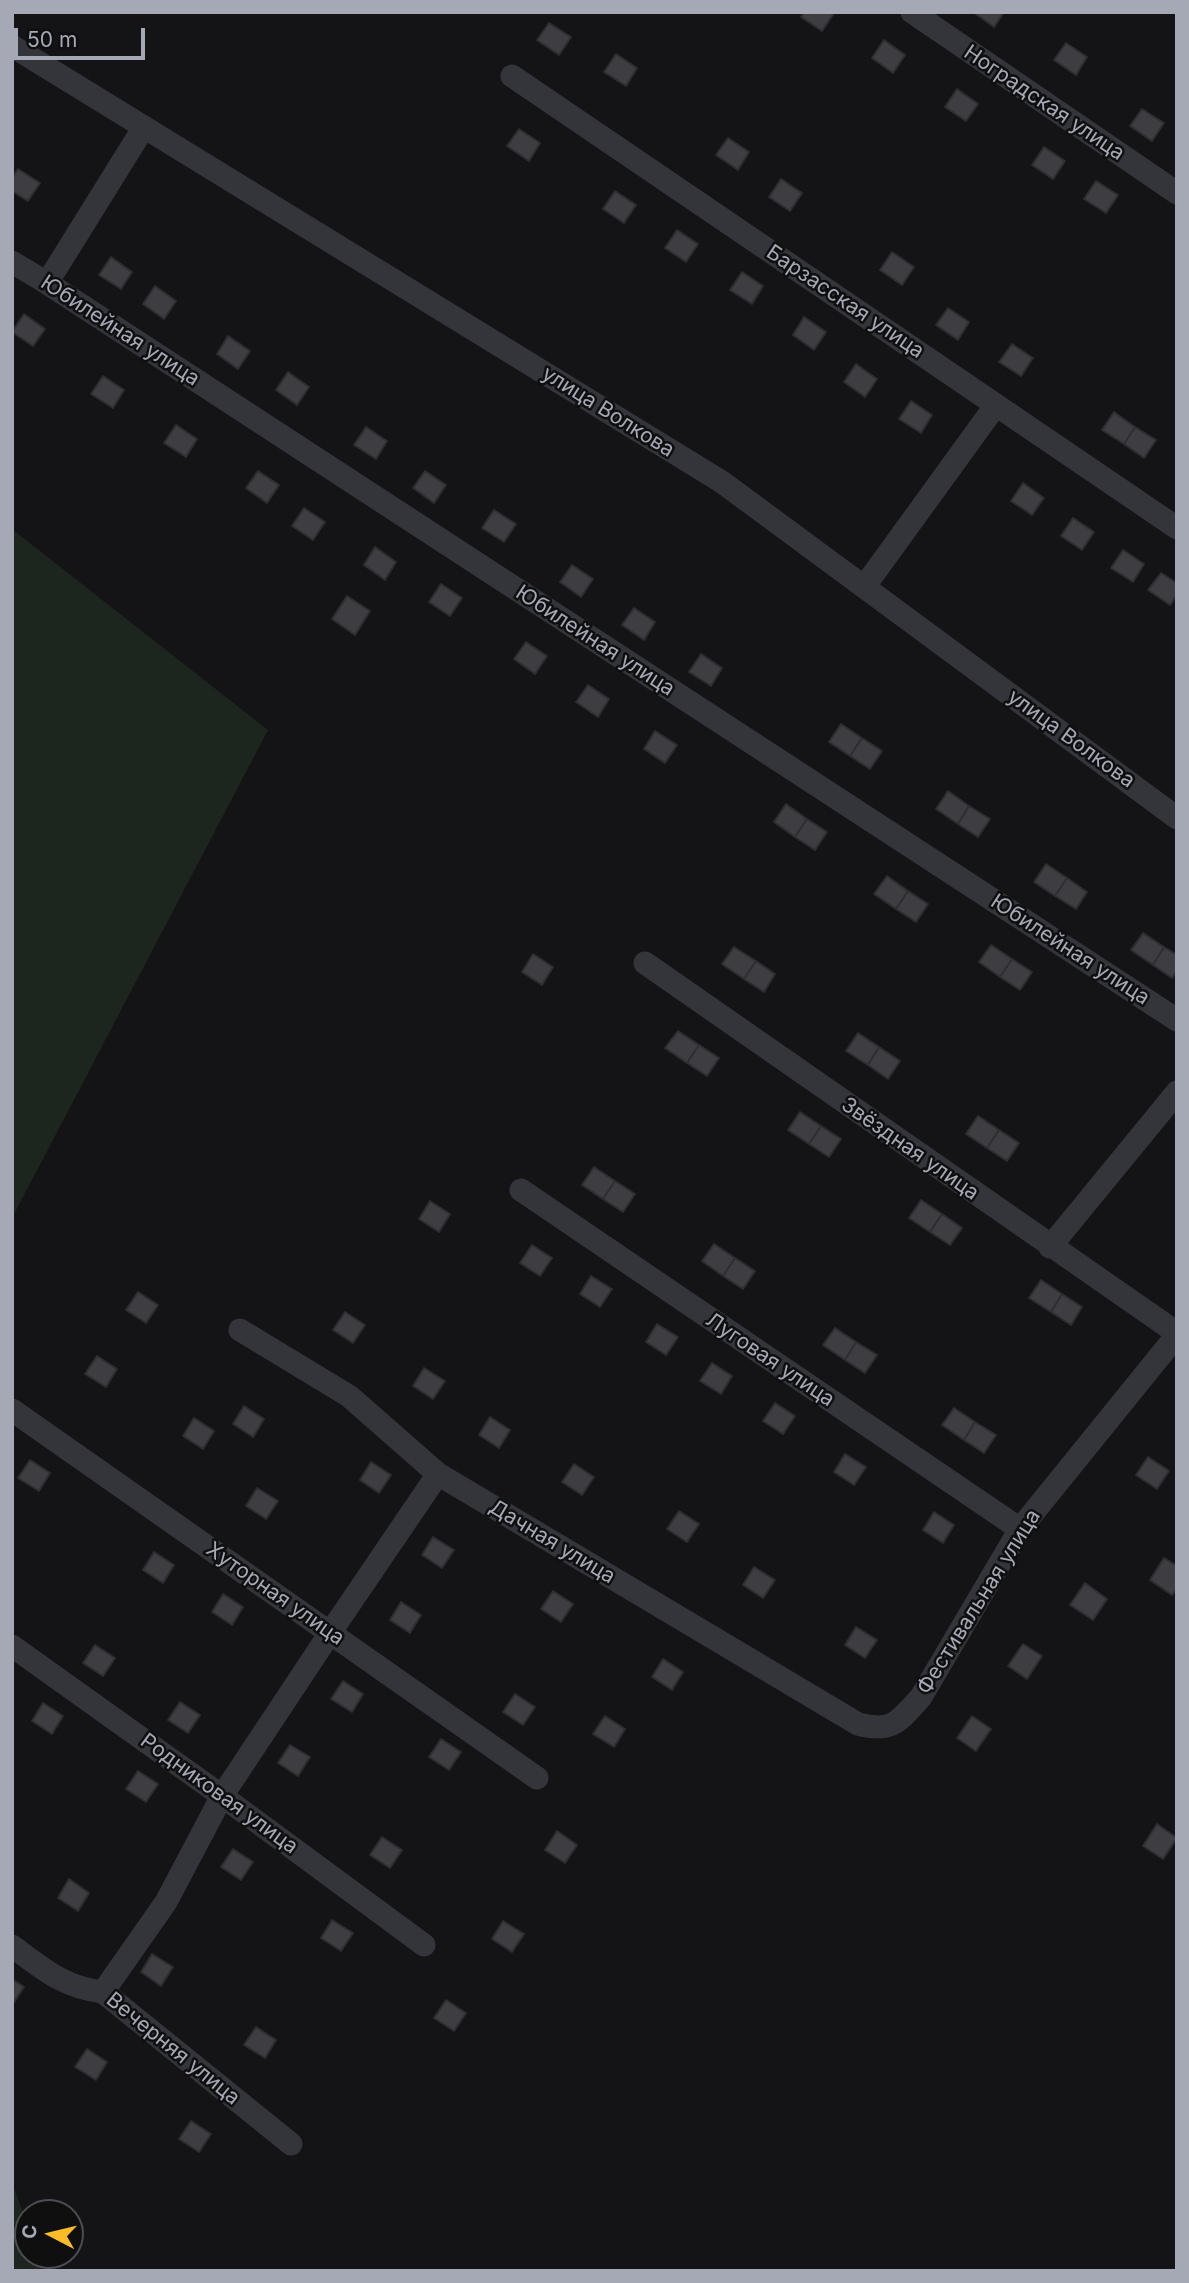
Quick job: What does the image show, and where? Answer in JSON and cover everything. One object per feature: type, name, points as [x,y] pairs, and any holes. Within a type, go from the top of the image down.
[{"type":"street","name":"Ноградская улица","points":[[912,12],[1177,193]]},
{"type":"street","name":"улица Волкова","points":[[12,46],[722,482],[1177,818]]},
{"type":"street","name":"Барзасская улица","points":[[512,76],[1177,528]]},
{"type":"street","points":[[47,283],[144,127]]},
{"type":"street","name":"Юбилейная улица","points":[[12,262],[1177,1020]]},
{"type":"street","points":[[864,587],[996,405]]},
{"type":"street","name":"Звёздная улица","points":[[645,963],[1177,1334]]},
{"type":"street","points":[[1050,1247],[1177,1092]]},
{"type":"street","name":"Луговая улица","points":[[521,1190],[1020,1529]]},
{"type":"street","name":"Дачная улица","points":[[240,1330],[349,1396],[438,1474],[858,1724],[879,1729]]},
{"type":"street","name":"Фестивальная улица","points":[[879,1729],[900,1720],[921,1697],[1020,1529],[1177,1334]]},
{"type":"street","name":"Хуторная улица","points":[[12,1410],[537,1778]]},
{"type":"street","points":[[103,1992],[166,1902],[222,1796],[438,1474]]},
{"type":"street","name":"Родниковая улица","points":[[12,1646],[424,1945]]},
{"type":"street","name":"Вечерняя улица","points":[[12,1946],[57,1979],[86,1990],[103,1992],[291,2144]]},
{"type":"shaded area","points":[[12,529],[268,730],[12,1218]]},
{"type":"shaded area","points":[[12,2183],[18,2199],[14,2199],[14,2269],[45,2271],[12,2271]]},
{"type":"building","points":[[804,12],[834,13],[822,31],[801,17]]},
{"type":"building","points":[[973,12],[1004,12],[994,27]]},
{"type":"building","points":[[549,23],[571,37],[559,55],[537,40]]},
{"type":"building","points":[[884,40],[905,55],[893,73],[872,58]]},
{"type":"building","points":[[1066,43],[1087,57],[1076,75],[1054,60]]},
{"type":"building","points":[[616,54],[637,68],[626,86],[604,72]]},
{"type":"building","points":[[957,89],[978,104],[966,121],[945,107]]},
{"type":"building","points":[[1142,109],[1164,123],[1152,141],[1130,126]]},
{"type":"building","points":[[519,129],[540,143],[529,161],[507,146]]},
{"type":"building","points":[[728,138],[749,152],[738,170],[716,155]]},
{"type":"building","points":[[1044,147],[1065,161],[1053,179],[1032,165]]},
{"type":"building","points":[[18,169],[40,183],[28,201],[12,191],[12,178]]},
{"type":"building","points":[[781,179],[802,193],[790,211],[769,197]]},
{"type":"building","points":[[1096,181],[1118,195],[1106,213],[1084,199]]},
{"type":"building","points":[[615,191],[636,205],[624,223],[603,209]]},
{"type":"building","points":[[677,230],[698,244],[686,262],[665,248]]},
{"type":"building","points":[[892,252],[914,267],[902,285],[880,270]]},
{"type":"building","points":[[111,257],[132,272],[121,289],[99,275]]},
{"type":"building","points":[[742,272],[763,286],[752,304],[730,290]]},
{"type":"building","points":[[155,286],[176,301],[164,319],[143,304]]},
{"type":"building","points":[[948,308],[969,322],[958,340],[936,325]]},
{"type":"building","points":[[24,314],[45,329],[33,346],[12,332]]},
{"type":"building","points":[[804,317],[826,332],[814,350],[793,335]]},
{"type":"building","points":[[228,336],[250,351],[238,369],[217,354]]},
{"type":"building","points":[[1012,344],[1033,358],[1021,376],[999,362]]},
{"type":"building","points":[[856,364],[877,379],[865,397],[844,382]]},
{"type":"building","points":[[288,372],[309,387],[297,405],[276,390]]},
{"type":"building","points":[[103,376],[124,390],[113,408],[91,394]]},
{"type":"building","points":[[911,401],[932,415],[921,433],[899,419]]},
{"type":"building","points":[[1114,412],[1135,427],[1124,444],[1102,430]]},
{"type":"building","points":[[176,425],[197,439],[186,457],[164,443]]},
{"type":"building","points":[[366,427],[387,441],[376,459],[354,445]]},
{"type":"building","points":[[1135,427],[1156,440],[1144,458],[1124,444]]},
{"type":"building","points":[[258,471],[279,485],[267,503],[246,488]]},
{"type":"building","points":[[425,471],[446,485],[434,503],[413,488]]},
{"type":"building","points":[[1023,483],[1044,498],[1032,515],[1011,501]]},
{"type":"building","points":[[304,508],[325,522],[313,540],[292,526]]},
{"type":"building","points":[[494,510],[516,524],[504,542],[482,528]]},
{"type":"building","points":[[1073,518],[1094,532],[1082,550],[1061,536]]},
{"type":"building","points":[[375,547],[396,562],[385,580],[364,565]]},
{"type":"building","points":[[1123,550],[1144,564],[1133,582],[1111,568]]},
{"type":"building","points":[[572,565],[593,579],[581,597],[560,582]]},
{"type":"building","points":[[1161,573],[1177,583],[1177,594],[1170,605],[1148,590]]},
{"type":"building","points":[[441,584],[462,598],[450,616],[429,602]]},
{"type":"building","points":[[347,596],[370,611],[355,635],[332,619]]},
{"type":"building","points":[[634,608],[655,622],[644,640],[622,625]]},
{"type":"building","points":[[526,642],[547,656],[535,674],[514,659]]},
{"type":"building","points":[[701,654],[722,668],[711,686],[689,672]]},
{"type":"building","points":[[588,685],[609,699],[598,717],[576,702]]},
{"type":"building","points":[[841,724],[862,738],[850,756],[829,742]]},
{"type":"building","points":[[655,731],[677,745],[665,763],[644,749]]},
{"type":"building","points":[[862,738],[882,751],[870,769],[850,756]]},
{"type":"building","points":[[948,791],[969,806],[958,824],[936,809]]},
{"type":"building","points":[[786,804],[807,819],[795,837],[774,822]]},
{"type":"building","points":[[969,806],[990,819],[978,837],[958,824]]},
{"type":"building","points":[[807,819],[827,832],[815,850],[795,837]]},
{"type":"building","points":[[1046,864],[1067,878],[1055,896],[1034,882]]},
{"type":"building","points":[[887,876],[908,891],[896,909],[874,894]]},
{"type":"building","points":[[1067,878],[1087,892],[1076,909],[1055,896]]},
{"type":"building","points":[[908,891],[928,904],[916,922],[896,909]]},
{"type":"building","points":[[1143,933],[1164,947],[1153,965],[1131,950]]},
{"type":"building","points":[[991,945],[1012,959],[1000,977],[979,962]]},
{"type":"building","points":[[734,947],[756,961],[744,979],[722,964]]},
{"type":"building","points":[[1164,947],[1177,955],[1177,971],[1172,978],[1153,965]]},
{"type":"building","points":[[533,954],[553,967],[542,985],[522,972]]},
{"type":"building","points":[[1012,959],[1032,972],[1020,990],[1000,977]]},
{"type":"building","points":[[756,961],[775,974],[764,992],[744,979]]},
{"type":"building","points":[[678,1031],[699,1045],[687,1063],[665,1048]]},
{"type":"building","points":[[858,1033],[879,1047],[868,1065],[846,1051]]},
{"type":"building","points":[[699,1045],[719,1058],[707,1076],[687,1063]]},
{"type":"building","points":[[879,1047],[900,1061],[888,1079],[868,1065]]},
{"type":"building","points":[[800,1112],[821,1126],[809,1144],[788,1130]]},
{"type":"building","points":[[978,1116],[999,1130],[987,1148],[966,1134]]},
{"type":"building","points":[[821,1126],[841,1139],[829,1157],[809,1144]]},
{"type":"building","points":[[999,1130],[1019,1143],[1007,1161],[987,1148]]},
{"type":"building","points":[[594,1167],[615,1181],[603,1199],[582,1185]]},
{"type":"building","points":[[615,1181],[635,1194],[623,1212],[603,1199]]},
{"type":"building","points":[[921,1200],[942,1214],[930,1232],[909,1218]]},
{"type":"building","points":[[430,1201],[450,1214],[439,1232],[419,1219]]},
{"type":"building","points":[[942,1214],[962,1228],[950,1245],[930,1232]]},
{"type":"building","points":[[714,1244],[735,1258],[723,1276],[702,1261]]},
{"type":"building","points":[[532,1245],[552,1258],[540,1276],[520,1263]]},
{"type":"building","points":[[735,1258],[755,1271],[743,1289],[723,1276]]},
{"type":"building","points":[[591,1276],[612,1289],[600,1307],[580,1294]]},
{"type":"building","points":[[1041,1280],[1062,1294],[1051,1312],[1029,1298]]},
{"type":"building","points":[[138,1292],[158,1305],[146,1323],[126,1310]]},
{"type":"building","points":[[1062,1294],[1082,1307],[1071,1325],[1051,1312]]},
{"type":"building","points":[[345,1312],[365,1325],[353,1343],[333,1330]]},
{"type":"building","points":[[657,1324],[678,1337],[666,1355],[646,1342]]},
{"type":"building","points":[[835,1328],[856,1342],[845,1360],[823,1345]]},
{"type":"building","points":[[856,1342],[877,1355],[865,1373],[845,1360]]},
{"type":"building","points":[[97,1356],[117,1369],[106,1387],[85,1374]]},
{"type":"building","points":[[712,1363],[732,1376],[721,1394],[700,1381]]},
{"type":"building","points":[[424,1368],[445,1381],[433,1399],[413,1386]]},
{"type":"building","points":[[775,1403],[795,1416],[783,1434],[763,1421]]},
{"type":"building","points":[[244,1406],[264,1419],[253,1437],[233,1424]]},
{"type":"building","points":[[954,1408],[975,1422],[964,1440],[942,1425]]},
{"type":"building","points":[[490,1417],[510,1430],[499,1448],[479,1435]]},
{"type":"building","points":[[194,1418],[214,1431],[203,1449],[183,1436]]},
{"type":"building","points":[[975,1422],[996,1435],[984,1453],[964,1440]]},
{"type":"building","points":[[845,1454],[866,1467],[854,1485],[834,1472]]},
{"type":"building","points":[[1148,1457],[1169,1471],[1157,1489],[1136,1475]]},
{"type":"building","points":[[30,1460],[50,1473],[39,1491],[18,1478]]},
{"type":"building","points":[[371,1462],[391,1475],[379,1493],[360,1480]]},
{"type":"building","points":[[574,1464],[594,1477],[582,1495],[562,1482]]},
{"type":"building","points":[[257,1488],[278,1501],[266,1519],[246,1506]]},
{"type":"building","points":[[679,1511],[699,1524],[687,1542],[667,1529]]},
{"type":"building","points":[[934,1512],[954,1525],[943,1543],[923,1530]]},
{"type":"building","points":[[433,1537],[454,1550],[442,1568],[422,1555]]},
{"type":"building","points":[[154,1552],[174,1565],[163,1583],[143,1570]]},
{"type":"building","points":[[1164,1558],[1177,1566],[1177,1589],[1172,1595],[1150,1580]]},
{"type":"building","points":[[754,1567],[775,1580],[763,1598],[743,1585]]},
{"type":"building","points":[[1085,1583],[1107,1599],[1093,1620],[1070,1605]]},
{"type":"building","points":[[553,1591],[573,1604],[561,1622],[541,1609]]},
{"type":"building","points":[[223,1594],[243,1607],[232,1625],[212,1612]]},
{"type":"building","points":[[401,1602],[421,1615],[410,1633],[390,1620]]},
{"type":"building","points":[[856,1627],[877,1640],[865,1658],[845,1645]]},
{"type":"building","points":[[1023,1644],[1042,1656],[1027,1679],[1008,1666]]},
{"type":"building","points":[[95,1645],[115,1658],[103,1676],[83,1663]]},
{"type":"building","points":[[663,1659],[683,1672],[672,1690],[652,1677]]},
{"type":"building","points":[[343,1681],[363,1694],[352,1712],[331,1699]]},
{"type":"building","points":[[515,1694],[535,1707],[523,1725],[503,1712]]},
{"type":"building","points":[[180,1702],[200,1715],[188,1733],[168,1720]]},
{"type":"building","points":[[43,1703],[63,1716],[52,1734],[32,1721]]},
{"type":"building","points":[[605,1716],[625,1729],[614,1747],[593,1734]]},
{"type":"building","points":[[972,1716],[991,1729],[976,1751],[957,1738]]},
{"type":"building","points":[[441,1739],[461,1752],[449,1770],[429,1757]]},
{"type":"building","points":[[290,1745],[310,1757],[298,1776],[278,1763]]},
{"type":"building","points":[[138,1771],[158,1784],[146,1802],[126,1789]]},
{"type":"building","points":[[1157,1824],[1177,1838],[1163,1859],[1143,1846]]},
{"type":"building","points":[[557,1831],[577,1845],[565,1863],[545,1850]]},
{"type":"building","points":[[382,1837],[402,1850],[390,1868],[370,1855]]},
{"type":"building","points":[[233,1849],[253,1862],[241,1880],[221,1867]]},
{"type":"building","points":[[69,1879],[89,1893],[78,1911],[58,1898]]},
{"type":"building","points":[[332,1920],[353,1933],[341,1951],[321,1938]]},
{"type":"building","points":[[503,1921],[524,1934],[512,1952],[492,1939]]},
{"type":"building","points":[[152,1954],[173,1967],[161,1986],[141,1972]]},
{"type":"building","points":[[12,1979],[24,1987],[12,2005]]},
{"type":"building","points":[[446,2000],[466,2013],[454,2031],[434,2018]]},
{"type":"building","points":[[256,2027],[276,2040],[265,2058],[244,2045]]},
{"type":"building","points":[[87,2049],[107,2062],[96,2080],[75,2067]]},
{"type":"building","points":[[191,2121],[211,2134],[199,2152],[179,2139]]}]
